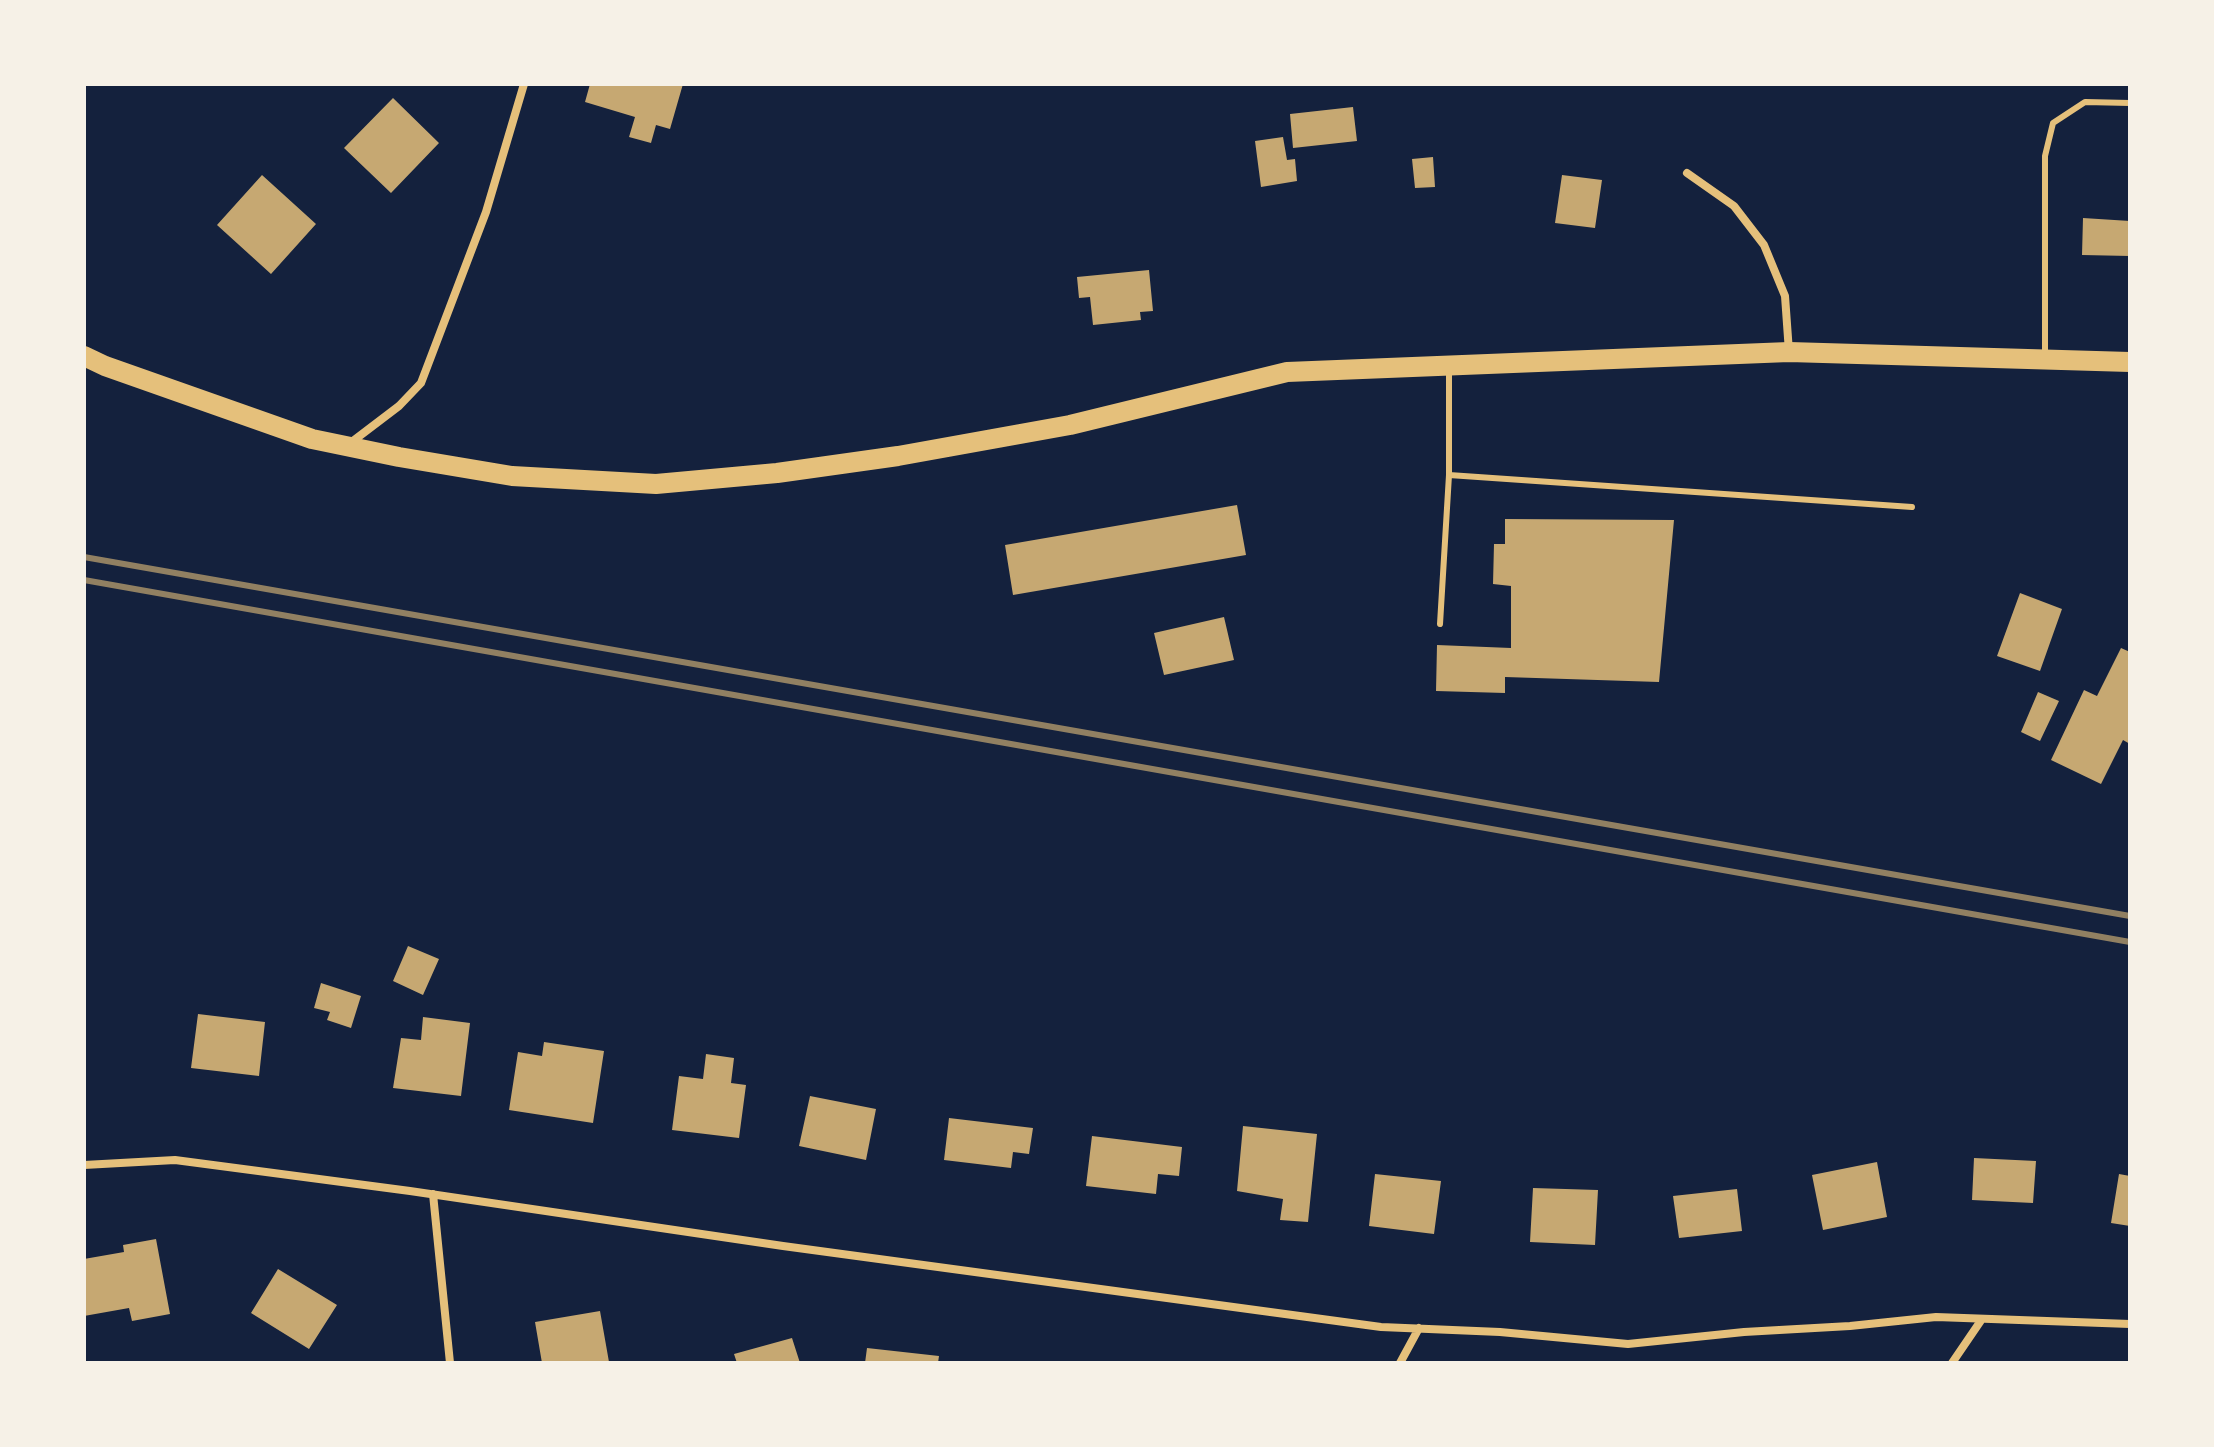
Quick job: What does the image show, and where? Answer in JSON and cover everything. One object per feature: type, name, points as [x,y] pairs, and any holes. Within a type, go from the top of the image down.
[{"type":"main road","points":[[84,356],[312,439],[512,476],[656,484],[777,473],[914,454],[1070,425],[1287,372],[1789,352],[2130,362]]},
{"type":"street","points":[[347,446],[399,406],[421,383],[486,212],[524,84]]},
{"type":"street","points":[[1687,173],[1734,206],[1764,245],[1785,296],[1789,352]]},
{"type":"street","points":[[84,1165],[175,1160],[1381,1327],[1500,1332],[1628,1344],[1936,1317],[2130,1324]]},
{"type":"street","points":[[433,1194],[450,1363]]},
{"type":"street","points":[[1952,1363],[1982,1319]]},
{"type":"street","points":[[1400,1363],[1419,1328]]},
{"type":"lane","points":[[2045,361],[2045,156],[2053,123],[2085,102],[2130,103]]},
{"type":"lane","points":[[1440,624],[1449,475],[1449,365]]},
{"type":"lane","points":[[1449,475],[1912,507]]},
{"type":"building","points":[[590,84],[683,84],[670,129],[656,125],[651,143],[629,137],[635,117],[585,102]]},
{"type":"building","points":[[393,98],[439,143],[391,193],[344,148]]},
{"type":"building","points":[[1353,107],[1357,141],[1293,148],[1290,114]]},
{"type":"building","points":[[1283,137],[1287,160],[1295,159],[1297,181],[1261,187],[1255,141]]},
{"type":"building","points":[[1433,157],[1435,187],[1415,188],[1412,159]]},
{"type":"building","points":[[262,175],[316,224],[271,274],[217,225]]},
{"type":"building","points":[[1562,175],[1602,180],[1595,228],[1555,223]]},
{"type":"building","points":[[2083,218],[2130,221],[2130,256],[2082,255]]},
{"type":"building","points":[[1149,270],[1153,311],[1140,312],[1141,320],[1093,325],[1090,297],[1079,298],[1077,277]]},
{"type":"building","points":[[1237,505],[1246,555],[1013,595],[1005,545]]},
{"type":"building","points":[[1505,519],[1674,520],[1659,682],[1505,677],[1505,693],[1436,691],[1437,645],[1511,648],[1511,586],[1493,584],[1494,544],[1505,544]]},
{"type":"building","points":[[2020,593],[2062,609],[2040,671],[1997,656]]},
{"type":"building","points":[[1224,617],[1234,660],[1164,675],[1154,633]]},
{"type":"building","points":[[2121,648],[2130,652],[2130,744],[2123,740],[2101,784],[2051,760],[2084,690],[2097,696]]},
{"type":"building","points":[[2038,692],[2059,701],[2040,741],[2021,732]]},
{"type":"building","points":[[408,946],[439,959],[423,995],[393,981]]},
{"type":"building","points":[[321,983],[361,996],[351,1028],[327,1020],[330,1012],[314,1008]]},
{"type":"building","points":[[198,1014],[265,1022],[259,1076],[191,1068]]},
{"type":"building","points":[[423,1017],[470,1023],[461,1096],[393,1088],[401,1038],[421,1040]]},
{"type":"building","points":[[544,1042],[604,1051],[593,1123],[509,1110],[518,1052],[542,1056]]},
{"type":"building","points":[[706,1054],[734,1058],[731,1083],[746,1085],[739,1138],[672,1130],[679,1076],[703,1079]]},
{"type":"building","points":[[810,1096],[876,1109],[866,1160],[799,1146]]},
{"type":"building","points":[[949,1118],[1033,1128],[1029,1154],[1013,1152],[1011,1168],[944,1160]]},
{"type":"building","points":[[1243,1126],[1317,1134],[1308,1222],[1280,1220],[1283,1199],[1237,1191]]},
{"type":"building","points":[[1092,1136],[1182,1147],[1179,1176],[1158,1174],[1156,1194],[1086,1186]]},
{"type":"building","points":[[1974,1158],[2036,1161],[2033,1203],[1972,1200]]},
{"type":"building","points":[[1877,1162],[1887,1217],[1823,1230],[1812,1175]]},
{"type":"building","points":[[1375,1174],[1441,1181],[1434,1234],[1369,1226]]},
{"type":"building","points":[[2119,1174],[2130,1176],[2130,1226],[2111,1223]]},
{"type":"building","points":[[1533,1188],[1598,1190],[1595,1245],[1530,1242]]},
{"type":"building","points":[[1737,1189],[1742,1231],[1679,1238],[1673,1196]]},
{"type":"building","points":[[156,1239],[170,1314],[132,1321],[129,1308],[84,1316],[84,1259],[124,1252],[123,1245]]},
{"type":"building","points":[[278,1269],[337,1305],[309,1349],[251,1313]]},
{"type":"building","points":[[600,1311],[609,1362],[542,1363],[535,1322]]},
{"type":"building","points":[[792,1338],[800,1363],[737,1363],[734,1354]]},
{"type":"building","points":[[867,1348],[939,1356],[938,1363],[865,1363]]},
{"type":"railway","points":[[84,557],[2130,916]]},
{"type":"railway","points":[[84,580],[2130,942]]}]
